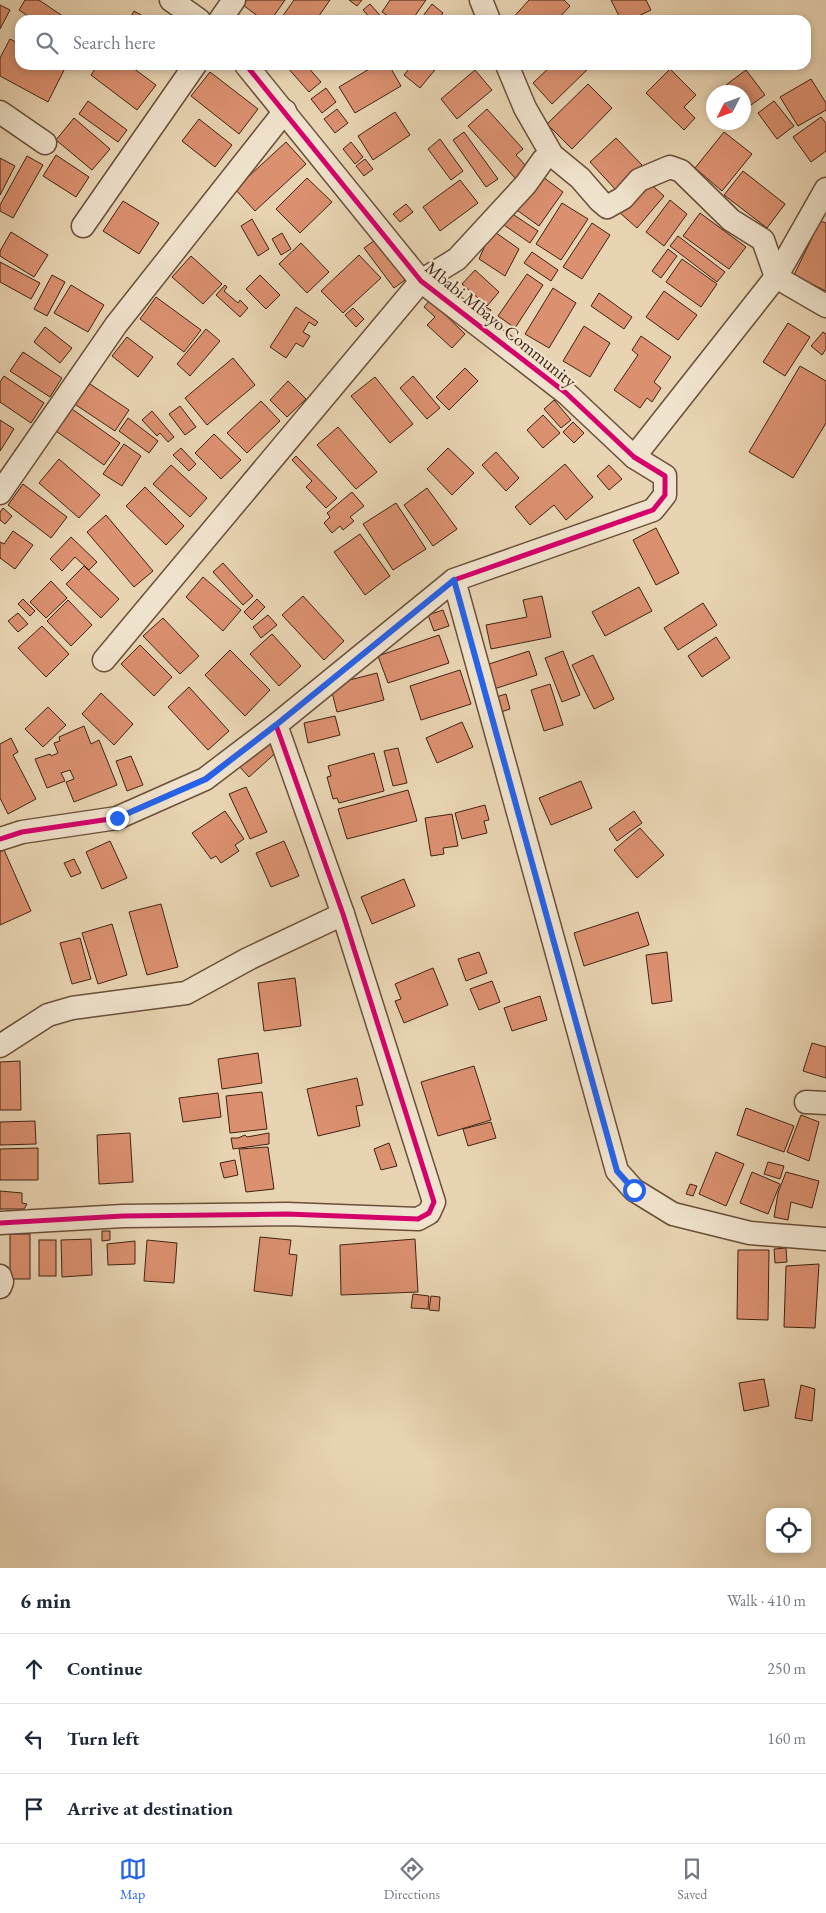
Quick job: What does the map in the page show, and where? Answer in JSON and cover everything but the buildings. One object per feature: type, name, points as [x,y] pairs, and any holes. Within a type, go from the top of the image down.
[{"type":"street","points":[[171,0],[192,15]]},
{"type":"street","points":[[224,15],[234,0]]},
{"type":"street","points":[[481,0],[487,15]]},
{"type":"street","points":[[83,226],[192,70]]},
{"type":"street","name":"Mbabi Mbayo Community","points":[[250,70],[421,280],[566,393],[634,457],[665,476],[664,494],[653,510],[454,580]]},
{"type":"street","points":[[510,70],[525,108],[552,155],[580,178],[600,201],[608,207],[623,198],[639,180],[670,167],[681,171],[731,220],[762,240],[776,277],[826,306]]},
{"type":"street","points":[[0,112],[46,143]]},
{"type":"street","points":[[0,493],[116,325],[285,112]]},
{"type":"street","points":[[104,660],[421,280],[457,259],[526,184],[544,160],[552,155]]},
{"type":"street","points":[[634,457],[776,277],[826,189]]},
{"type":"street","points":[[0,839],[22,832],[117,818],[206,779],[276,725],[454,580],[617,1171],[634,1190],[673,1214],[750,1233],[826,1238]]},
{"type":"street","points":[[0,1223],[132,1216],[287,1214],[418,1219],[429,1214],[434,1202],[343,914],[276,725]]},
{"type":"street","points":[[0,1046],[48,1015],[72,1008],[186,993],[248,959],[343,914]]},
{"type":"street","points":[[0,1276],[2,1282],[0,1287]]},
{"type":"cycle path","points":[[0,839],[22,832],[117,818],[205,779],[276,725],[454,580],[653,510],[665,495],[665,476],[634,457],[566,393],[421,281],[250,70]]},
{"type":"cycle path","points":[[0,1223],[123,1216],[287,1214],[418,1219],[429,1213],[434,1202],[343,914],[276,725]]},
{"type":"route","points":[[117,818],[206,779],[276,725],[454,580],[617,1171],[634,1190]]}]
